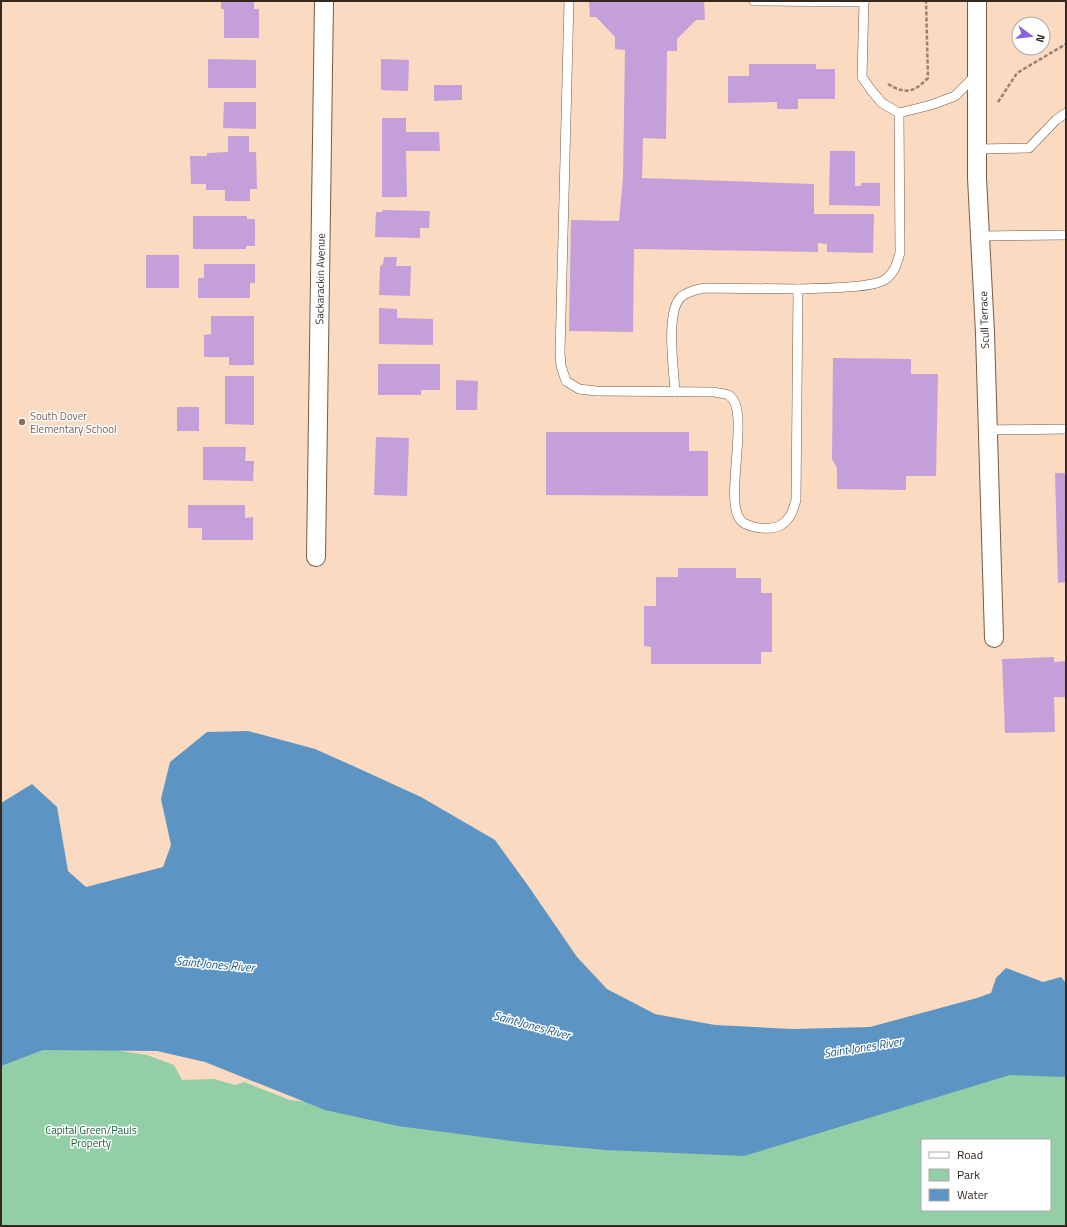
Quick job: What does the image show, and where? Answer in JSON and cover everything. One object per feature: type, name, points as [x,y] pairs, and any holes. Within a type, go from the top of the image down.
[{"type":"street","name":"Sackarackin Avenue","points":[[316,557],[324,1]]},
{"type":"street","name":"Scull Terrace","points":[[977,1],[977,149],[994,638]]},
{"type":"lane","points":[[569,1],[560,353],[561,366],[566,381],[579,389],[596,391],[713,392],[728,395],[736,402],[738,418],[734,500],[738,516],[746,525],[759,528],[777,527],[786,522],[792,513],[796,500],[798,289]]},
{"type":"lane","points":[[754,1],[864,2],[862,77],[870,90],[882,103],[899,113],[931,105],[955,96],[977,74]]},
{"type":"lane","points":[[675,392],[672,325],[674,309],[680,298],[690,291],[704,288],[798,289],[871,285],[885,280],[896,268],[900,253],[899,113]]},
{"type":"lane","points":[[977,149],[1029,148],[1056,120],[1066,113]]},
{"type":"lane","points":[[980,236],[1066,235]]},
{"type":"lane","points":[[987,430],[1066,429]]},
{"type":"path","points":[[887,83],[900,91],[917,89],[928,78],[926,1]]},
{"type":"path","points":[[997,103],[1018,73],[1066,44]]},
{"type":"green space","name":"Capital Green/Pauls Property","points":[[50,1040],[147,1055],[174,1065],[182,1080],[214,1079],[235,1085],[244,1082],[290,1100],[383,1111],[450,1133],[483,1122],[1066,1064],[1066,1226],[1,1226],[1,1046]]},
{"type":"water","name":"Saint Jones River","points":[[248,731],[315,749],[421,797],[495,840],[577,957],[607,989],[655,1014],[715,1025],[792,1029],[870,1027],[991,993],[996,978],[1006,968],[1043,982],[1061,977],[1066,983],[1066,1077],[1010,1075],[744,1156],[606,1150],[528,1143],[398,1126],[325,1110],[205,1062],[157,1051],[43,1050],[1,1066],[1,803],[32,784],[57,807],[68,871],[86,887],[163,867],[171,845],[161,799],[170,762],[207,732]]},
{"type":"building","points":[[221,1],[254,1],[254,9],[259,9],[259,38],[224,38],[224,9],[221,9]]},
{"type":"building","points":[[589,1],[704,1],[705,20],[696,20],[677,39],[677,51],[667,51],[666,139],[643,138],[642,178],[814,184],[814,214],[874,214],[873,253],[827,252],[827,244],[818,243],[818,252],[634,249],[633,332],[569,331],[571,220],[619,221],[623,178],[625,50],[615,49],[615,37],[596,17],[590,17]]},
{"type":"building","points":[[208,59],[256,60],[256,88],[208,88]]},
{"type":"building","points":[[381,59],[409,60],[408,91],[381,90]]},
{"type":"building","points":[[749,64],[816,64],[816,69],[835,69],[835,99],[798,99],[798,109],[777,109],[777,102],[728,103],[728,76],[749,76]]},
{"type":"building","points":[[434,85],[462,85],[462,100],[434,101]]},
{"type":"building","points":[[224,102],[256,102],[256,129],[223,128]]},
{"type":"building","points":[[382,118],[406,118],[406,132],[439,132],[440,151],[406,151],[407,197],[382,197]]},
{"type":"building","points":[[228,136],[249,136],[249,152],[256,152],[257,189],[250,189],[250,201],[225,201],[225,190],[206,190],[206,184],[191,184],[190,156],[207,156],[207,153],[228,152]]},
{"type":"building","points":[[830,151],[855,151],[855,186],[861,186],[861,183],[880,183],[880,206],[829,205]]},
{"type":"building","points":[[383,210],[430,211],[429,228],[420,228],[420,238],[375,237],[376,212],[382,212]]},
{"type":"building","points":[[193,216],[247,216],[247,219],[255,219],[255,246],[246,246],[246,249],[193,249]]},
{"type":"building","points":[[146,255],[179,255],[179,288],[146,288]]},
{"type":"building","points":[[384,257],[397,257],[396,266],[411,266],[410,296],[379,295],[380,266],[383,264]]},
{"type":"building","points":[[204,264],[255,264],[255,283],[250,283],[250,298],[198,298],[198,278],[204,278]]},
{"type":"building","points":[[379,308],[397,309],[397,318],[433,319],[433,345],[379,344]]},
{"type":"building","points":[[211,316],[254,316],[254,365],[229,365],[229,357],[204,357],[204,335],[211,334]]},
{"type":"building","points":[[833,358],[911,359],[911,374],[938,374],[936,476],[906,476],[906,490],[837,489],[837,468],[832,459]]},
{"type":"building","points":[[378,364],[440,364],[440,390],[421,390],[421,395],[378,395]]},
{"type":"building","points":[[225,376],[254,376],[254,425],[225,424]]},
{"type":"building","points":[[456,380],[478,381],[477,410],[456,410]]},
{"type":"building","points":[[177,407],[199,407],[199,431],[177,431]]},
{"type":"building","points":[[546,432],[689,432],[689,451],[708,451],[708,496],[546,495]]},
{"type":"building","points":[[376,437],[409,438],[407,496],[374,495]]},
{"type":"building","points":[[203,447],[246,447],[245,461],[254,461],[253,481],[203,480]]},
{"type":"building","points":[[1055,473],[1066,473],[1066,582],[1058,583]]},
{"type":"building","points":[[188,505],[245,505],[245,518],[253,517],[253,540],[202,540],[202,528],[188,528]]},
{"type":"building","points":[[678,568],[736,568],[736,578],[761,578],[761,593],[772,593],[772,652],[761,652],[761,664],[651,664],[651,647],[644,646],[644,606],[656,606],[656,577],[678,577]]},
{"type":"building","points":[[1054,657],[1054,662],[1066,661],[1066,697],[1054,697],[1055,732],[1005,733],[1002,659]]},
{"type":"place","name":"South Dover Elementary School","points":[[22,422]]}]
